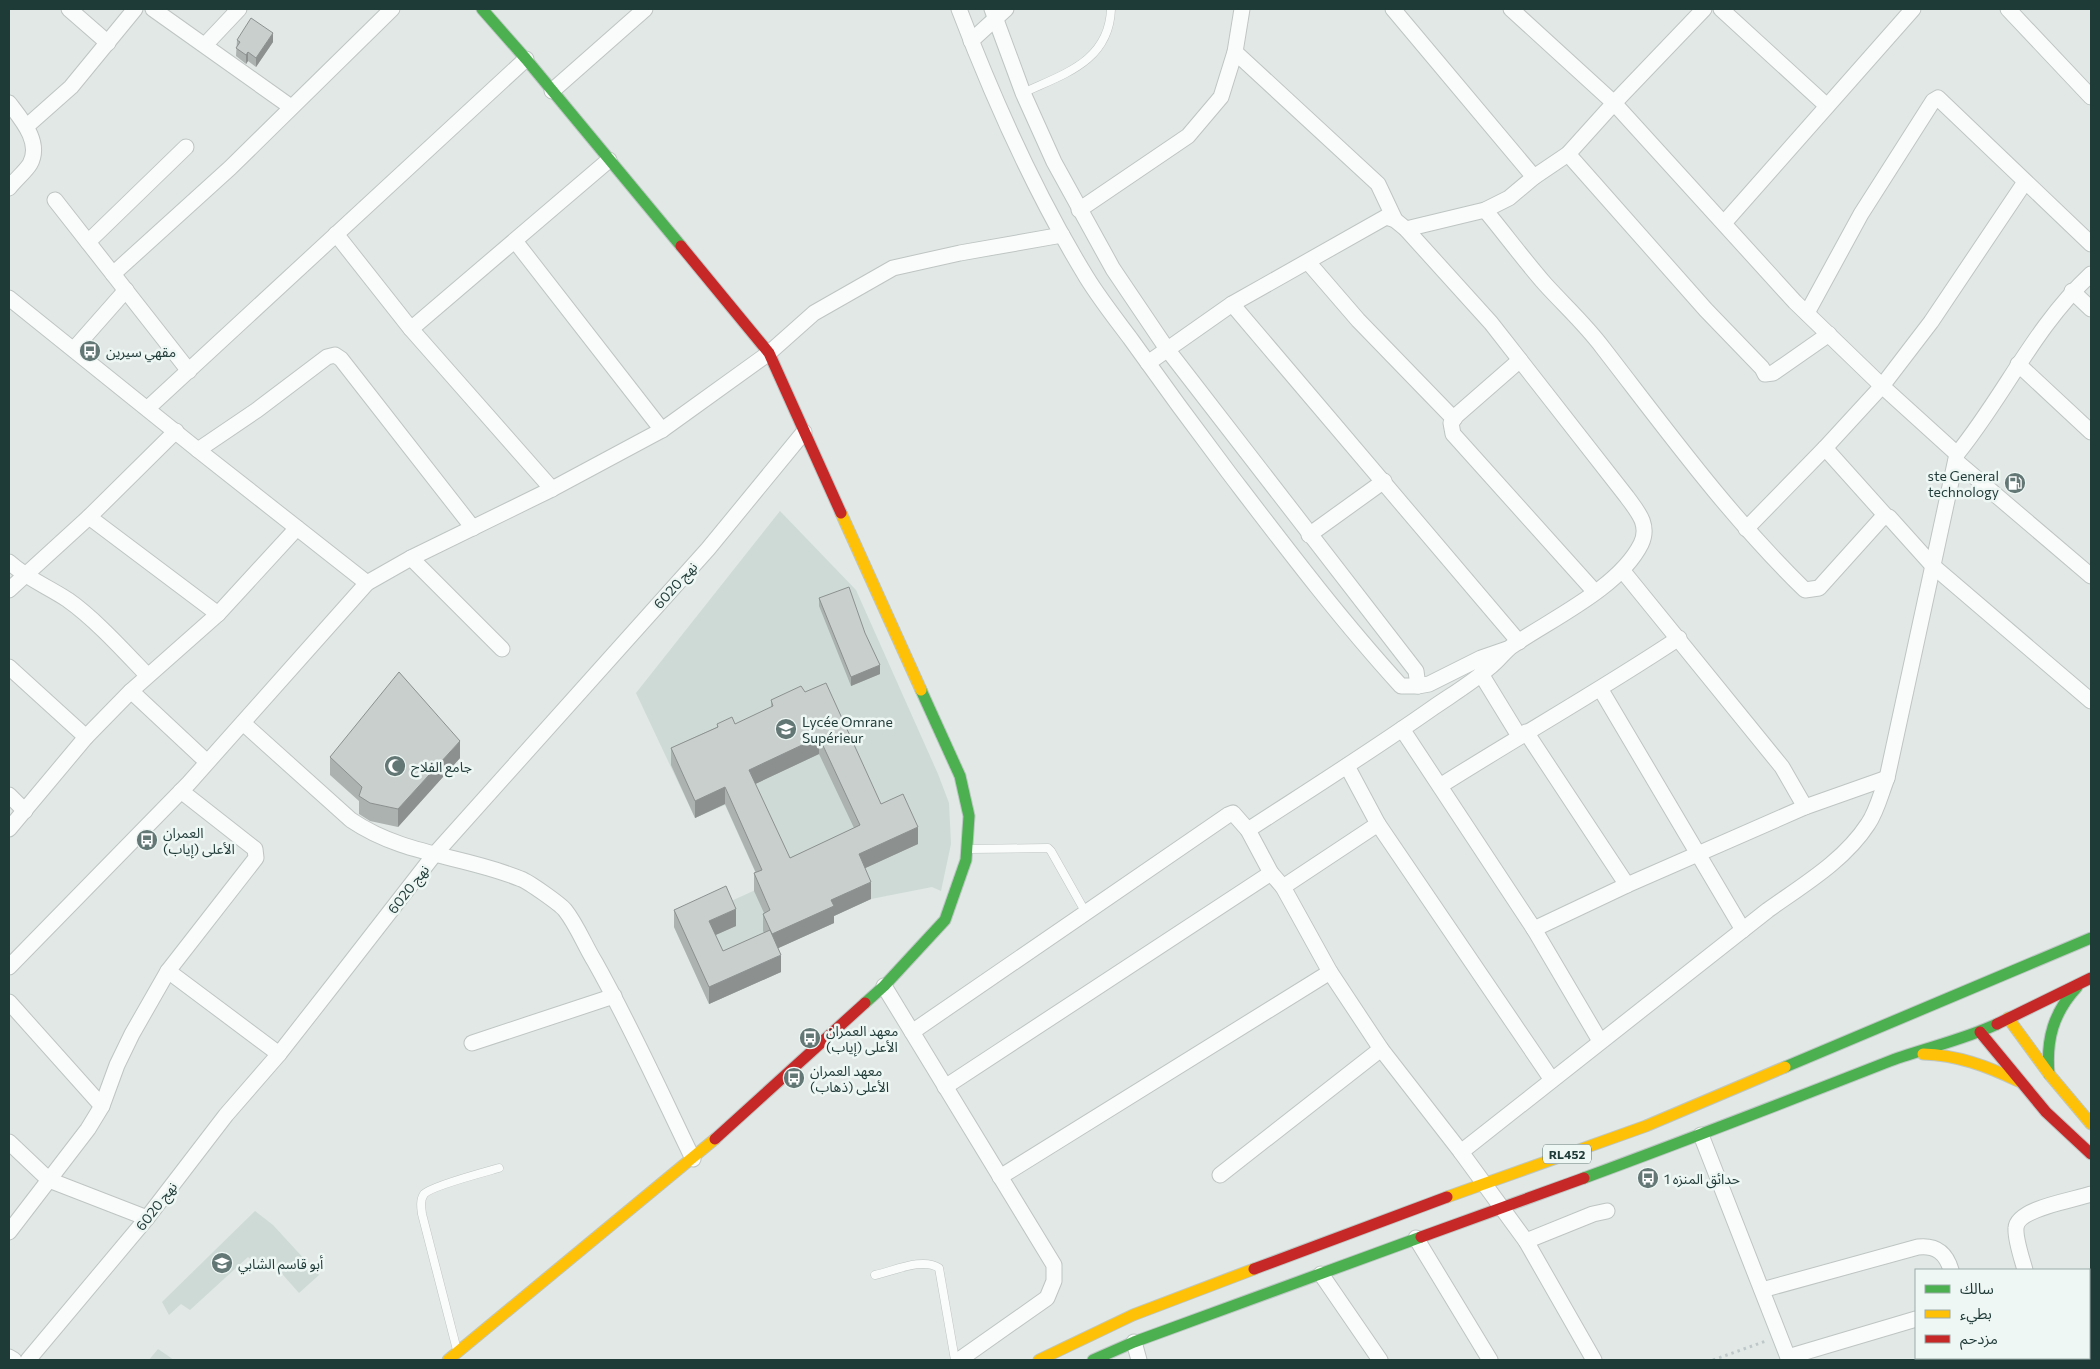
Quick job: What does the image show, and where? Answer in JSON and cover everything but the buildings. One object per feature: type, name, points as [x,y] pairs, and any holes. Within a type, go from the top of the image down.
[{"type":"main road","points":[[448,1360],[693,1159],[884,986],[945,920],[966,860],[970,816],[960,776],[769,353],[526,59],[482,9]]},
{"type":"main road","name":"RL452","points":[[1039,1360],[1133,1315],[1483,1183],[1646,1126],[2091,938]]},
{"type":"main road","points":[[2017,982],[2046,957]]},
{"type":"main road","name":"RL452","points":[[1093,1360],[1134,1342],[1701,1135],[1909,1054],[1980,1032],[2091,978]]},
{"type":"main road","points":[[2049,1074],[2048,1041],[2052,1025],[2063,1003],[2080,984]]},
{"type":"main road","points":[[1966,992],[1988,996]]},
{"type":"main road","points":[[1999,1006],[2049,1074],[2091,1124]]},
{"type":"main road","points":[[1985,1015],[1980,1032],[2054,1122],[2091,1154]]},
{"type":"main road","points":[[1909,1054],[1965,1059],[2018,1080]]},
{"type":"street","points":[[69,9],[108,43]]},
{"type":"street","points":[[27,126],[71,87],[135,9]]},
{"type":"street","points":[[153,9],[291,107]]},
{"type":"street","points":[[205,45],[239,9]]},
{"type":"street","points":[[113,274],[230,168],[392,9]]},
{"type":"street","points":[[552,91],[645,9]]},
{"type":"street","points":[[1393,9],[1534,177]]},
{"type":"street","points":[[1511,9],[1614,103],[1807,313],[1956,458],[2091,576]]},
{"type":"street","points":[[1148,363],[1232,304],[1386,217],[1401,224],[1485,210],[1509,198],[1534,177],[1568,154],[1704,9]]},
{"type":"street","points":[[1721,9],[1827,106]]},
{"type":"street","points":[[1724,223],[1913,9]]},
{"type":"street","points":[[2008,9],[2086,82],[2091,98]]},
{"type":"street","points":[[961,10],[971,40],[1028,168],[1062,235],[1088,280],[1301,567],[1372,654],[1401,686],[1429,684],[1480,658],[1515,645],[1566,614],[1622,570],[1640,545],[1645,534],[1645,526],[1640,513],[1491,323],[1401,224],[1378,184],[1235,52]]},
{"type":"street","points":[[1078,210],[1188,136],[1221,97],[1235,52],[1243,10]]},
{"type":"street","points":[[971,40],[998,12],[1023,93],[1078,210],[1112,269],[1167,349],[1416,671],[1418,686]]},
{"type":"street","points":[[148,408],[526,59]]},
{"type":"street","points":[[1807,313],[1861,214],[1933,101],[1938,98],[2091,244]]},
{"type":"street","points":[[9,103],[27,126],[33,148],[31,163],[9,188]]},
{"type":"street","points":[[88,242],[186,147]]},
{"type":"street","points":[[1568,154],[1706,310],[1762,368],[1765,374],[1773,373],[1829,334]]},
{"type":"street","points":[[412,329],[609,160]]},
{"type":"street","points":[[1746,528],[1825,448],[1882,386],[1931,322],[2025,182]]},
{"type":"street","points":[[55,200],[189,371]]},
{"type":"street","points":[[1485,210],[1544,283],[1602,346],[1646,406],[1720,500],[1778,564],[1805,590],[1819,588],[1882,518],[1886,516]]},
{"type":"street","points":[[336,234],[412,329],[552,490]]},
{"type":"street","points":[[9,967],[181,791],[244,723],[367,583],[411,558],[552,490],[662,430],[769,353],[814,313],[893,268],[960,253],[1062,235]]},
{"type":"street","points":[[515,241],[662,430]]},
{"type":"street","points":[[1308,262],[1358,320],[1454,419]]},
{"type":"street","points":[[1461,1152],[1600,1041],[1813,878],[1853,844],[1869,822],[1888,778],[1956,458],[2018,364],[2072,291],[2091,274]]},
{"type":"street","points":[[74,350],[126,290]]},
{"type":"street","points":[[2072,291],[2091,309]]},
{"type":"street","points":[[9,298],[367,583]]},
{"type":"street","points":[[1232,304],[1384,481],[1515,645]]},
{"type":"street","points":[[198,450],[257,410],[327,357],[335,355],[341,359],[472,528]]},
{"type":"street","points":[[1520,360],[1454,419],[1451,423],[1453,434],[1595,592]]},
{"type":"street","points":[[2018,364],[2091,432]]},
{"type":"street","points":[[9,590],[89,517],[176,430]]},
{"type":"street","name":"نهج 6020","points":[[28,1360],[147,1218],[226,1115],[279,1054],[434,854],[708,549],[804,432]]},
{"type":"street","points":[[1825,448],[1933,566],[2091,701]]},
{"type":"street","points":[[1309,535],[1384,481]]},
{"type":"street","points":[[89,517],[218,614]]},
{"type":"street","points":[[9,828],[86,737],[147,676],[218,614],[297,528]]},
{"type":"street","points":[[411,558],[502,649]]},
{"type":"street","points":[[9,562],[24,576],[68,600],[115,642],[147,676]]},
{"type":"street","points":[[1622,570],[1782,767],[1806,807]]},
{"type":"street","points":[[1440,786],[1523,734],[1601,690],[1679,638]]},
{"type":"street","points":[[1248,830],[1402,729],[1490,668],[1515,645]]},
{"type":"street","points":[[9,667],[86,737]]},
{"type":"street","points":[[1481,674],[1627,885]]},
{"type":"street","points":[[1601,690],[1743,930]]},
{"type":"street","points":[[131,691],[206,762]]},
{"type":"street","points":[[244,723],[350,820],[390,842],[470,862],[524,880],[564,909],[614,996],[693,1159]]},
{"type":"street","points":[[1402,729],[1534,929],[1600,1041]]},
{"type":"street","points":[[1347,766],[1378,824],[1552,1080]]},
{"type":"street","points":[[1534,929],[1698,853],[1806,807],[1888,778]]},
{"type":"street","points":[[9,1232],[88,1130],[102,1106],[117,1065],[132,1034],[168,971],[256,858],[255,849],[181,791]]},
{"type":"street","points":[[9,795],[25,811]]},
{"type":"street","points":[[912,1032],[1230,813],[1233,813],[1248,830],[1271,873],[1283,887],[1330,972],[1381,1049],[1461,1152],[1526,1241],[1594,1360]]},
{"type":"street","points":[[1283,887],[1378,824]]},
{"type":"street","points":[[945,1087],[1271,873]]},
{"type":"street","points":[[168,971],[279,1054]]},
{"type":"street","points":[[1000,1177],[1330,972]]},
{"type":"street","points":[[884,986],[1054,1265],[1054,1281],[1047,1298],[959,1360]]},
{"type":"street","points":[[472,1043],[614,996]]},
{"type":"street","points":[[9,1002],[102,1106]]},
{"type":"street","points":[[1220,1175],[1381,1049]]},
{"type":"street","points":[[1701,1135],[1788,1359],[1915,1319]]},
{"type":"street","points":[[9,1142],[49,1180],[147,1218]]},
{"type":"street","points":[[2025,1269],[2016,1228],[2018,1220],[2030,1211],[2091,1194]]},
{"type":"street","points":[[1526,1241],[1593,1214],[1607,1211]]},
{"type":"street","points":[[1416,1238],[1490,1360]]},
{"type":"street","points":[[1762,1290],[1918,1247],[1928,1246],[1936,1248],[1944,1254],[1951,1269]]},
{"type":"street","points":[[1321,1274],[1380,1360]]},
{"type":"street","points":[[1134,1342],[1139,1360]]},
{"type":"street","points":[[9,1357],[14,1360]]},
{"type":"lane","points":[[1023,93],[1074,69],[1092,56],[1099,48],[1108,28],[1111,9]]},
{"type":"lane","points":[[967,849],[1048,848],[1086,913]]},
{"type":"lane","points":[[458,1352],[422,1214],[421,1202],[425,1194],[435,1188],[499,1168]]},
{"type":"lane","points":[[875,1275],[922,1263],[933,1264],[940,1268],[955,1360]]},
{"type":"path","points":[[1713,1360],[1780,1336]]},
{"type":"shaded area","name":"Lycée Omrane Supérieur","points":[[780,511],[856,590],[938,774],[949,803],[951,844],[941,891],[932,887],[871,899],[832,917],[834,923],[772,951],[781,972],[709,1004],[674,927],[762,887],[725,805],[695,818],[636,693]]},
{"type":"shaded area","name":"أبو قاسم الشابي","points":[[255,1211],[273,1225],[319,1275],[299,1293],[269,1259],[259,1267],[248,1257],[190,1310],[181,1304],[169,1315],[162,1302]]},
{"type":"shaded area","points":[[158,1349],[174,1360],[149,1360]]},
{"type":"traffic: fast","points":[[482,9],[526,59],[681,246]]},
{"type":"traffic: fast","points":[[865,1003],[884,986],[945,920],[966,860],[969,816],[960,776],[921,690]]},
{"type":"traffic: fast","points":[[1785,1067],[2091,938]]},
{"type":"traffic: fast","points":[[2049,1074],[2050,1038],[2053,1028],[2062,1007],[2077,987]]},
{"type":"traffic: fast","points":[[1584,1178],[1890,1061],[1971,1035],[1997,1024]]},
{"type":"traffic: fast","points":[[1093,1360],[1134,1342],[1421,1237]]},
{"type":"traffic: slow","points":[[841,513],[921,690]]},
{"type":"traffic: slow","points":[[2008,1018],[2049,1074],[2091,1124]]},
{"type":"traffic: slow","points":[[1923,1054],[1972,1062],[2018,1081]]},
{"type":"traffic: slow","points":[[1447,1197],[1646,1126],[1785,1067]]},
{"type":"traffic: slow","points":[[448,1360],[715,1139]]},
{"type":"traffic: slow","points":[[1039,1360],[1133,1315],[1254,1269]]},
{"type":"traffic: jam","points":[[681,246],[769,353],[841,513]]},
{"type":"traffic: jam","points":[[1997,1024],[2091,978]]},
{"type":"traffic: jam","points":[[715,1139],[865,1003]]},
{"type":"traffic: jam","points":[[1980,1032],[2046,1112],[2091,1154]]},
{"type":"traffic: jam","points":[[1421,1237],[1584,1178]]},
{"type":"traffic: jam","points":[[1254,1269],[1447,1197]]},
{"type":"place","name":"مقهي سيرين","points":[[90,351]]},
{"type":"place","name":"ste General technology","points":[[2015,483]]},
{"type":"place","name":"Lycée Omrane Supérieur","points":[[786,729]]},
{"type":"place","name":"جامع الفلاح","points":[[395,766]]},
{"type":"place","name":"العمران الأعلى (إياب)","points":[[147,840]]},
{"type":"place","name":"معهد العمران الأعلى (إياب)","points":[[810,1038]]},
{"type":"place","name":"معهد العمران الأعلى (ذهاب)","points":[[794,1078]]},
{"type":"place","name":"حدائق المنزه 1","points":[[1648,1178]]},
{"type":"place","name":"أبو قاسم الشابي","points":[[222,1263]]}]
